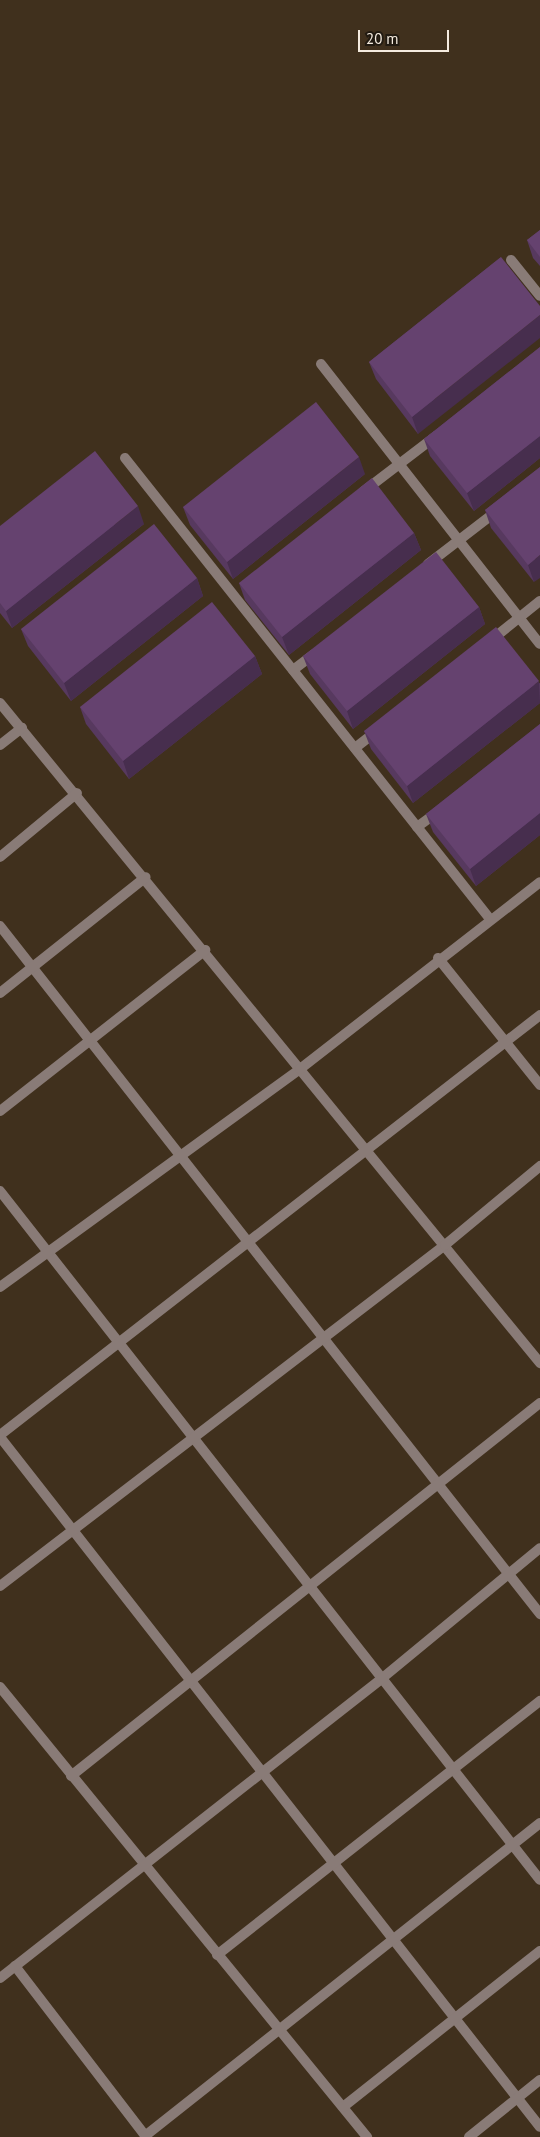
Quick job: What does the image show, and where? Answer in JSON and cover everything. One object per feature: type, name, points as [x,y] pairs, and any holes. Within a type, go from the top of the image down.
[{"type":"street","points":[[511,260],[540,296]]},
{"type":"street","points":[[321,364],[540,644]]},
{"type":"street","points":[[354,499],[446,428]]},
{"type":"street","points":[[125,458],[235,589],[293,670],[490,919]]},
{"type":"street","points":[[421,570],[510,500]]},
{"type":"street","points":[[482,647],[540,601]]},
{"type":"street","points":[[293,670],[323,646]]},
{"type":"street","points":[[0,702],[146,877],[300,1069],[540,1362]]},
{"type":"street","points":[[355,748],[385,724]]},
{"type":"street","points":[[0,745],[22,728]]},
{"type":"street","points":[[0,857],[77,793]]},
{"type":"street","points":[[417,828],[448,803]]},
{"type":"street","points":[[0,993],[146,877]]},
{"type":"street","points":[[0,1287],[300,1069],[438,958],[540,882]]},
{"type":"street","points":[[0,926],[180,1156],[326,1336],[540,1614]]},
{"type":"street","points":[[0,1110],[205,950]]},
{"type":"street","points":[[438,958],[540,1085]]},
{"type":"street","points":[[540,1015],[367,1151],[116,1341],[0,1436],[191,1682],[458,2017],[540,2127]]},
{"type":"street","points":[[0,1586],[74,1532],[445,1245],[540,1166]]},
{"type":"street","points":[[0,1191],[46,1253],[311,1588],[380,1680],[540,1880]]},
{"type":"street","points":[[71,1776],[311,1588],[540,1403]]},
{"type":"street","points":[[0,1978],[380,1680],[540,1548]]},
{"type":"street","points":[[0,1687],[143,1865],[367,2137]]},
{"type":"street","points":[[217,1955],[454,1771],[540,1701]]},
{"type":"street","points":[[14,1966],[146,2136],[397,1940],[540,1823]]},
{"type":"street","points":[[342,2107],[540,1952]]},
{"type":"street","points":[[469,2137],[540,2080]]},
{"type":"building","points":[[540,230],[540,257],[527,240]]},
{"type":"building","points":[[501,257],[540,306],[540,315],[412,417],[369,362]]},
{"type":"building","points":[[540,347],[540,436],[467,493],[424,439]]},
{"type":"building","points":[[316,402],[359,457],[227,562],[183,507]]},
{"type":"building","points":[[95,451],[138,506],[6,611],[0,603],[0,526]]},
{"type":"building","points":[[540,467],[540,555],[528,565],[485,510]]},
{"type":"building","points":[[372,478],[414,533],[282,637],[239,583]]},
{"type":"building","points":[[154,524],[197,578],[64,683],[21,629]]},
{"type":"building","points":[[436,552],[479,607],[347,711],[303,656]]},
{"type":"building","points":[[212,602],[255,656],[123,761],[80,707]]},
{"type":"building","points":[[496,627],[539,681],[407,786],[364,731]]},
{"type":"building","points":[[540,724],[540,813],[470,869],[426,814]]}]
